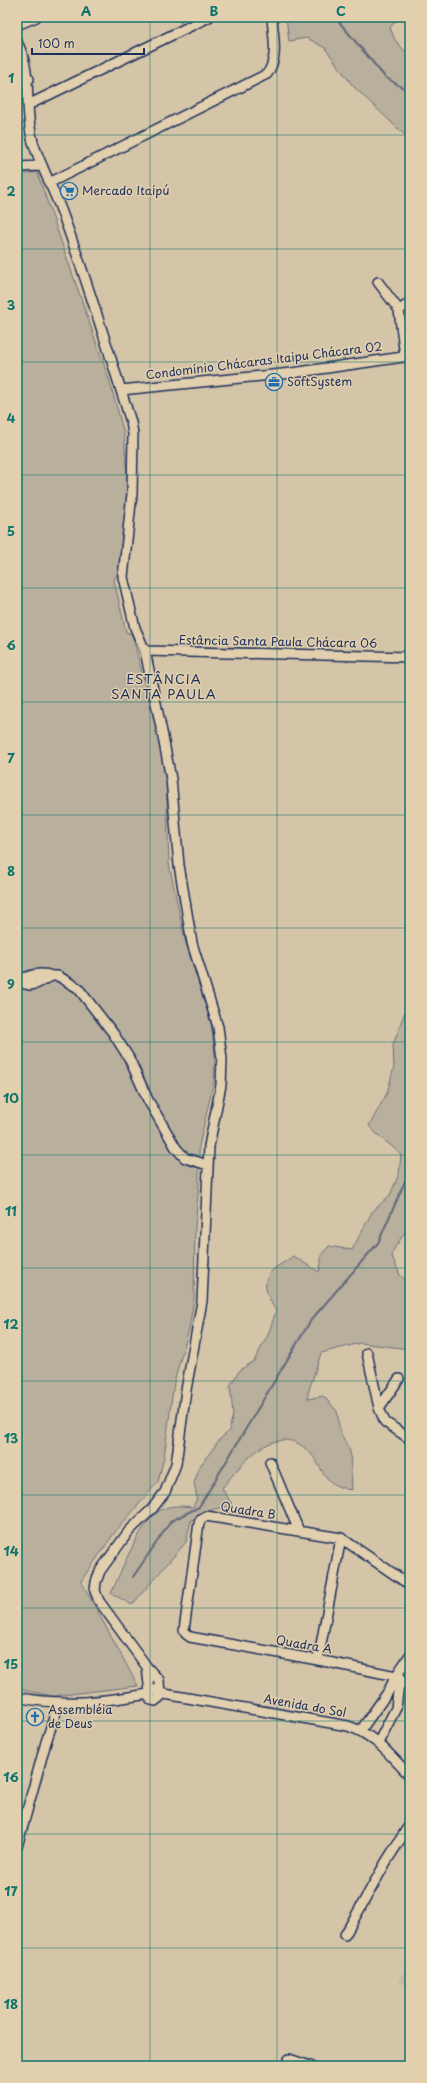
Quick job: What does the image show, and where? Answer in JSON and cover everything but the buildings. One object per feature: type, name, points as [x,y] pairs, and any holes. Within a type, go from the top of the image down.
[{"type":"street","points":[[17,25],[36,17]]},
{"type":"street","points":[[28,105],[209,17]]},
{"type":"street","points":[[51,185],[267,74],[273,65],[274,55],[272,17]]},
{"type":"street","points":[[17,42],[23,54],[28,80],[28,105],[33,140],[41,166],[63,214],[131,422],[133,434],[132,494],[123,577],[135,628],[145,651],[171,779],[179,865],[192,943],[212,1005],[220,1040],[222,1060],[221,1085],[214,1114],[208,1165],[202,1301],[186,1390],[176,1464],[165,1492],[152,1509],[129,1530],[100,1571],[96,1582],[95,1591],[99,1601],[147,1667],[159,1680],[155,1696]]},
{"type":"street","points":[[17,80],[28,80]]},
{"type":"street","points":[[17,167],[41,166]]},
{"type":"street","points":[[378,282],[398,310],[408,357]]},
{"type":"street","points":[[398,310],[410,303]]},
{"type":"street","name":"Condomínio Chácaras Itaipu Chácara 02","points":[[120,390],[292,373],[408,357]]},
{"type":"street","name":"Estância Santa Paula Chácara 06","points":[[145,651],[410,657]]},
{"type":"street","points":[[17,982],[29,985],[36,984],[52,976],[58,976],[78,988],[113,1033],[129,1058],[148,1100],[176,1148],[185,1158],[208,1165]]},
{"type":"street","points":[[367,1353],[379,1408],[385,1422],[410,1439]]},
{"type":"street","points":[[379,1408],[399,1379]]},
{"type":"street","points":[[270,1462],[299,1531]]},
{"type":"street","name":"Quadra B","points":[[190,1637],[184,1630],[199,1524],[201,1519],[206,1516],[341,1538],[410,1584]]},
{"type":"street","points":[[318,1660],[341,1538]]},
{"type":"street","name":"Quadra A","points":[[190,1637],[398,1675],[410,1687]]},
{"type":"street","points":[[361,1730],[388,1692],[410,1655]]},
{"type":"street","points":[[378,1743],[396,1708],[398,1675]]},
{"type":"street","name":"Avenida do Sol","points":[[17,1697],[59,1703],[155,1696],[178,1697],[348,1726],[361,1730],[378,1743],[410,1776]]},
{"type":"street","points":[[17,1848],[46,1742],[59,1703]]},
{"type":"street","points":[[345,1935],[386,1862],[410,1824]]},
{"type":"street","points":[[289,2059],[310,2066]]},
{"type":"shaded area","points":[[172,17],[194,17],[182,23]]},
{"type":"shaded area","points":[[286,17],[410,17],[396,20],[390,28],[395,40],[410,57],[410,140],[353,86],[325,48],[307,38],[289,41]]},
{"type":"shaded area","points":[[37,172],[110,382],[124,434],[128,489],[118,572],[114,580],[126,632],[132,634],[160,742],[166,774],[169,864],[185,940],[211,1023],[215,1055],[214,1081],[199,1146],[199,1183],[195,1227],[194,1299],[189,1329],[174,1382],[164,1457],[158,1482],[115,1532],[81,1581],[138,1686],[53,1696],[17,1689],[17,175]]},
{"type":"shaded area","points":[[410,997],[410,1224],[391,1254],[400,1275],[410,1284],[410,1349],[360,1343],[321,1353],[308,1393],[308,1399],[323,1396],[337,1411],[340,1432],[350,1451],[352,1490],[341,1488],[328,1480],[317,1462],[306,1449],[294,1442],[282,1440],[270,1443],[248,1459],[222,1488],[233,1506],[214,1509],[191,1520],[186,1542],[132,1605],[111,1593],[133,1545],[140,1533],[156,1513],[168,1507],[193,1507],[197,1498],[194,1483],[200,1466],[220,1439],[229,1431],[233,1414],[230,1386],[239,1371],[254,1361],[268,1335],[276,1311],[266,1289],[267,1278],[270,1273],[293,1256],[319,1272],[321,1255],[329,1246],[352,1250],[372,1212],[390,1195],[399,1174],[401,1155],[376,1134],[369,1126],[387,1093],[394,1067],[393,1045]]},
{"type":"shaded area","points":[[410,1959],[410,1988],[398,1982]]},
{"type":"waterway","points":[[335,17],[385,77],[410,92]]},
{"type":"waterway","points":[[133,1577],[171,1521],[199,1507],[311,1320],[378,1243],[410,1170]]},
{"type":"place","name":"Mercado Itaipú","points":[[69,191]]},
{"type":"place","name":"SoftSystem","points":[[274,382]]},
{"type":"place","name":"Assembléia de Deus","points":[[35,1717]]},
{"type":"district","name":"ESTÂNCIA SANTA PAULA","points":[[164,686]]}]
